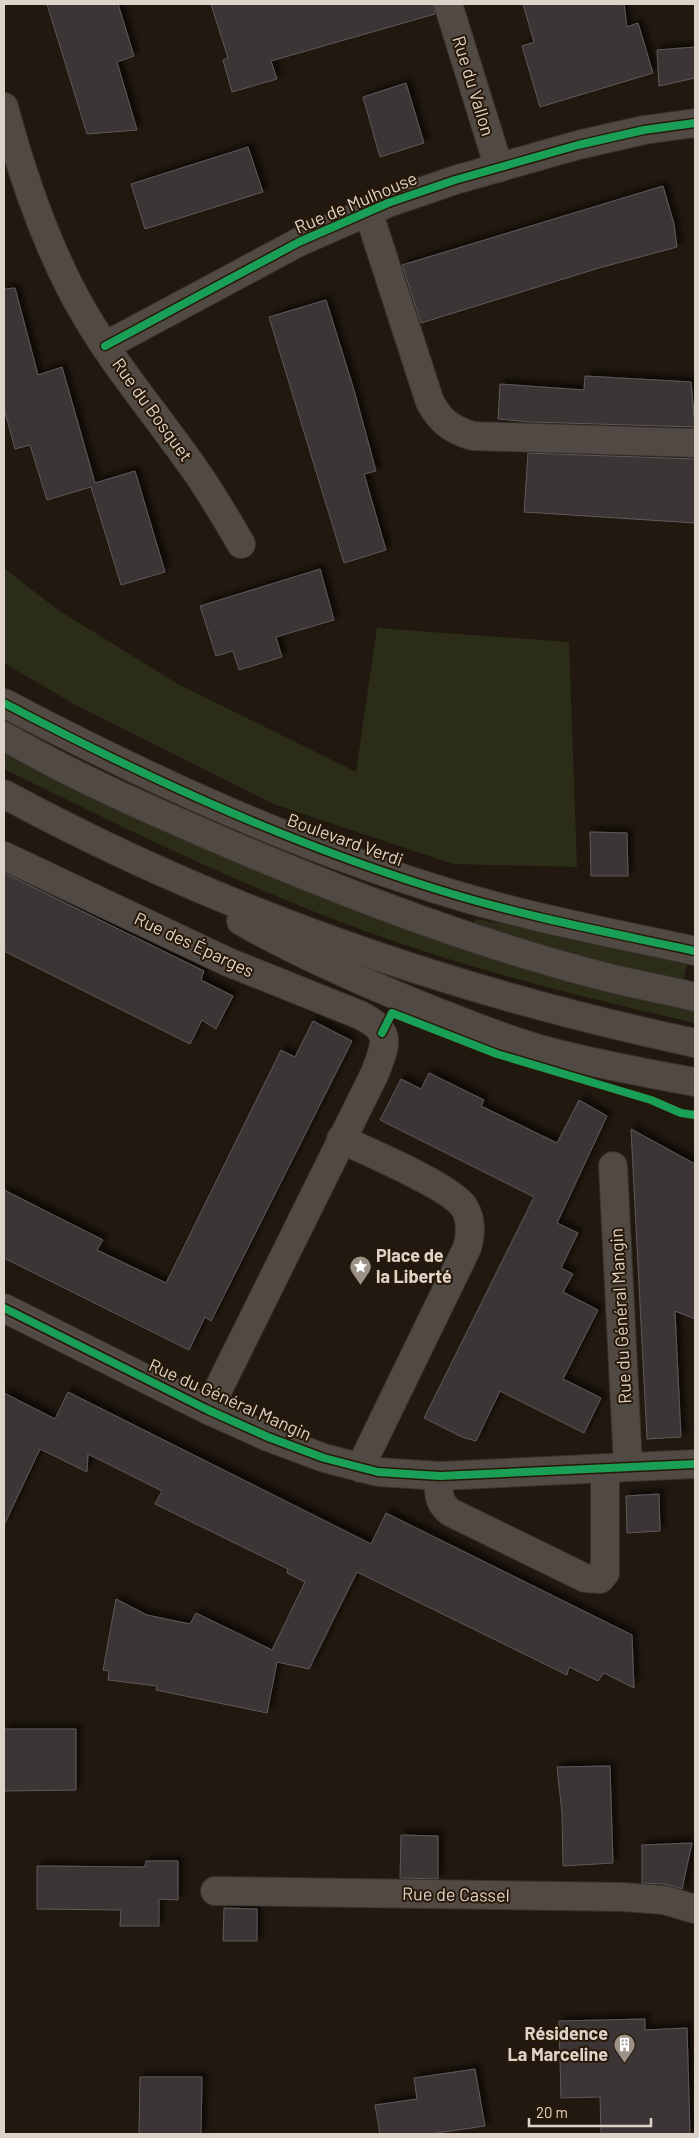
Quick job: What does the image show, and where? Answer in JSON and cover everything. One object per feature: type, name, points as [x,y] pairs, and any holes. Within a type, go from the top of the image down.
[{"type":"street","name":"Rue du Vallon","points":[[448,4],[499,168]]},
{"type":"street","name":"Rue du Bosquet","points":[[4,107],[47,238],[74,296],[105,346],[192,465],[241,544]]},
{"type":"street","name":"Rue de Mulhouse","points":[[105,346],[299,242],[368,211],[416,193],[607,138],[644,130],[695,123]]},
{"type":"street","points":[[368,211],[430,402],[436,414],[446,425],[459,432],[473,436],[695,444]]},
{"type":"street","name":"Boulevard Verdi","points":[[4,703],[169,784],[314,847],[461,896],[695,951]]},
{"type":"street","points":[[4,736],[132,802],[375,903],[470,936],[572,967],[610,978],[695,997]]},
{"type":"street","points":[[4,794],[134,859],[282,944],[330,968],[396,996],[487,1032],[545,1051],[606,1066],[695,1082]]},
{"type":"street","name":"Rue des Éparges","points":[[4,856],[228,962],[372,1022],[382,1033],[385,1045],[341,1139]]},
{"type":"street","points":[[134,859],[273,918],[387,960],[526,1002],[695,1043]]},
{"type":"street","points":[[208,1410],[341,1139],[445,1190],[454,1197],[468,1214],[471,1231],[467,1248],[360,1468]]},
{"type":"street","name":"Rue du Général Mangin","points":[[440,1476],[438,1494],[443,1506],[450,1512],[585,1578],[600,1579],[605,1573],[617,1467],[613,1166]]},
{"type":"street","name":"Rue du Général Mangin","points":[[4,1308],[208,1410],[285,1444],[360,1468],[378,1472],[440,1476],[695,1464]]},
{"type":"street","name":"Rue de Cassel","points":[[215,1891],[623,1897],[664,1900],[695,1909]]},
{"type":"green space","points":[[4,568],[58,610],[178,684],[356,772],[377,628],[569,642],[577,867],[453,864],[276,805],[74,704],[4,663]]},
{"type":"green space","points":[[4,749],[288,882],[348,907],[467,950],[695,1009],[695,1023],[612,1004],[487,971],[365,931],[273,895],[182,855],[4,769]]},
{"type":"green space","points":[[475,919],[603,941],[688,960],[683,983],[614,968],[473,925]]},
{"type":"building","points":[[47,4],[118,4],[134,56],[117,62],[137,130],[87,134]]},
{"type":"building","points":[[211,4],[433,4],[435,14],[271,61],[277,79],[232,92],[223,60],[228,58]]},
{"type":"building","points":[[523,4],[624,4],[627,27],[638,23],[653,73],[540,107],[522,46],[534,42]]},
{"type":"building","points":[[695,47],[695,78],[659,86],[657,50]]},
{"type":"building","points":[[406,83],[424,143],[380,157],[363,97]]},
{"type":"building","points":[[248,147],[263,192],[145,229],[131,184]]},
{"type":"building","points":[[663,186],[674,224],[677,247],[599,268],[421,323],[402,265]]},
{"type":"building","points":[[15,288],[38,375],[62,367],[95,483],[135,471],[165,572],[121,585],[91,487],[47,500],[30,445],[15,449],[4,408],[4,289]]},
{"type":"building","points":[[326,300],[354,390],[376,471],[364,474],[386,550],[344,563],[269,317]]},
{"type":"building","points":[[585,376],[691,382],[695,427],[531,422],[498,419],[500,384],[584,390]]},
{"type":"building","points":[[528,453],[695,459],[695,523],[524,512]]},
{"type":"building","points":[[320,569],[334,620],[276,637],[282,657],[239,670],[233,651],[216,656],[200,606]]},
{"type":"building","points":[[590,832],[627,833],[628,876],[591,876]]},
{"type":"building","points":[[4,873],[204,971],[201,980],[233,996],[216,1029],[202,1020],[190,1044],[4,951]]},
{"type":"building","points":[[313,1021],[352,1041],[211,1321],[205,1317],[189,1350],[4,1258],[4,1190],[103,1240],[97,1250],[166,1283],[281,1050],[295,1057]]},
{"type":"building","points":[[429,1073],[484,1100],[481,1106],[557,1143],[579,1100],[607,1116],[557,1223],[578,1233],[561,1268],[573,1274],[563,1292],[598,1310],[563,1379],[601,1398],[584,1433],[500,1391],[476,1441],[462,1437],[424,1418],[534,1197],[380,1120],[401,1079],[421,1089]]},
{"type":"building","points":[[631,1129],[695,1164],[695,1319],[675,1311],[681,1437],[647,1439]]},
{"type":"building","points":[[68,1392],[371,1544],[386,1513],[632,1635],[634,1688],[604,1673],[598,1681],[569,1667],[567,1675],[357,1572],[309,1669],[277,1662],[267,1713],[156,1690],[157,1686],[108,1680],[109,1671],[103,1670],[116,1599],[147,1615],[190,1624],[196,1613],[272,1650],[305,1582],[287,1573],[288,1569],[155,1504],[162,1491],[88,1454],[87,1472],[40,1449],[4,1525],[4,1393],[55,1419]]},
{"type":"building","points":[[659,1494],[660,1531],[627,1533],[626,1496]]},
{"type":"building","points":[[4,1729],[76,1729],[76,1790],[4,1791]]},
{"type":"building","points":[[610,1766],[613,1863],[563,1866],[562,1813],[557,1767]]},
{"type":"building","points":[[401,1835],[438,1836],[438,1879],[400,1878]]},
{"type":"building","points":[[692,1843],[682,1889],[665,1884],[642,1883],[642,1845]]},
{"type":"building","points":[[146,1861],[178,1861],[178,1900],[159,1899],[159,1926],[120,1926],[121,1910],[37,1909],[37,1866],[145,1867]]},
{"type":"building","points":[[224,1908],[257,1909],[257,1941],[223,1941]]},
{"type":"building","name":"Résidence La Marceline","points":[[645,2019],[645,2030],[687,2028],[690,2134],[601,2134],[600,2097],[561,2098],[559,2021]]},
{"type":"building","points":[[475,2069],[485,2126],[430,2134],[380,2134],[375,2105],[417,2099],[414,2078]]},
{"type":"building","points":[[140,2077],[202,2077],[201,2134],[139,2134]]},
{"type":"cycle path","points":[[105,346],[299,242],[388,203],[455,180],[578,145],[644,130],[695,123]]},
{"type":"cycle path","points":[[4,703],[170,786],[284,835],[342,857],[459,896],[518,912],[695,951]]},
{"type":"cycle path","points":[[382,1033],[392,1013],[497,1054],[651,1100],[681,1113],[695,1115]]},
{"type":"cycle path","points":[[4,1308],[208,1410],[268,1437],[324,1458],[378,1472],[440,1476],[695,1464]]},
{"type":"place","name":"Place de la Liberté","points":[[360,1285]]},
{"type":"place","name":"Résidence La Marceline","points":[[624,2063]]}]
